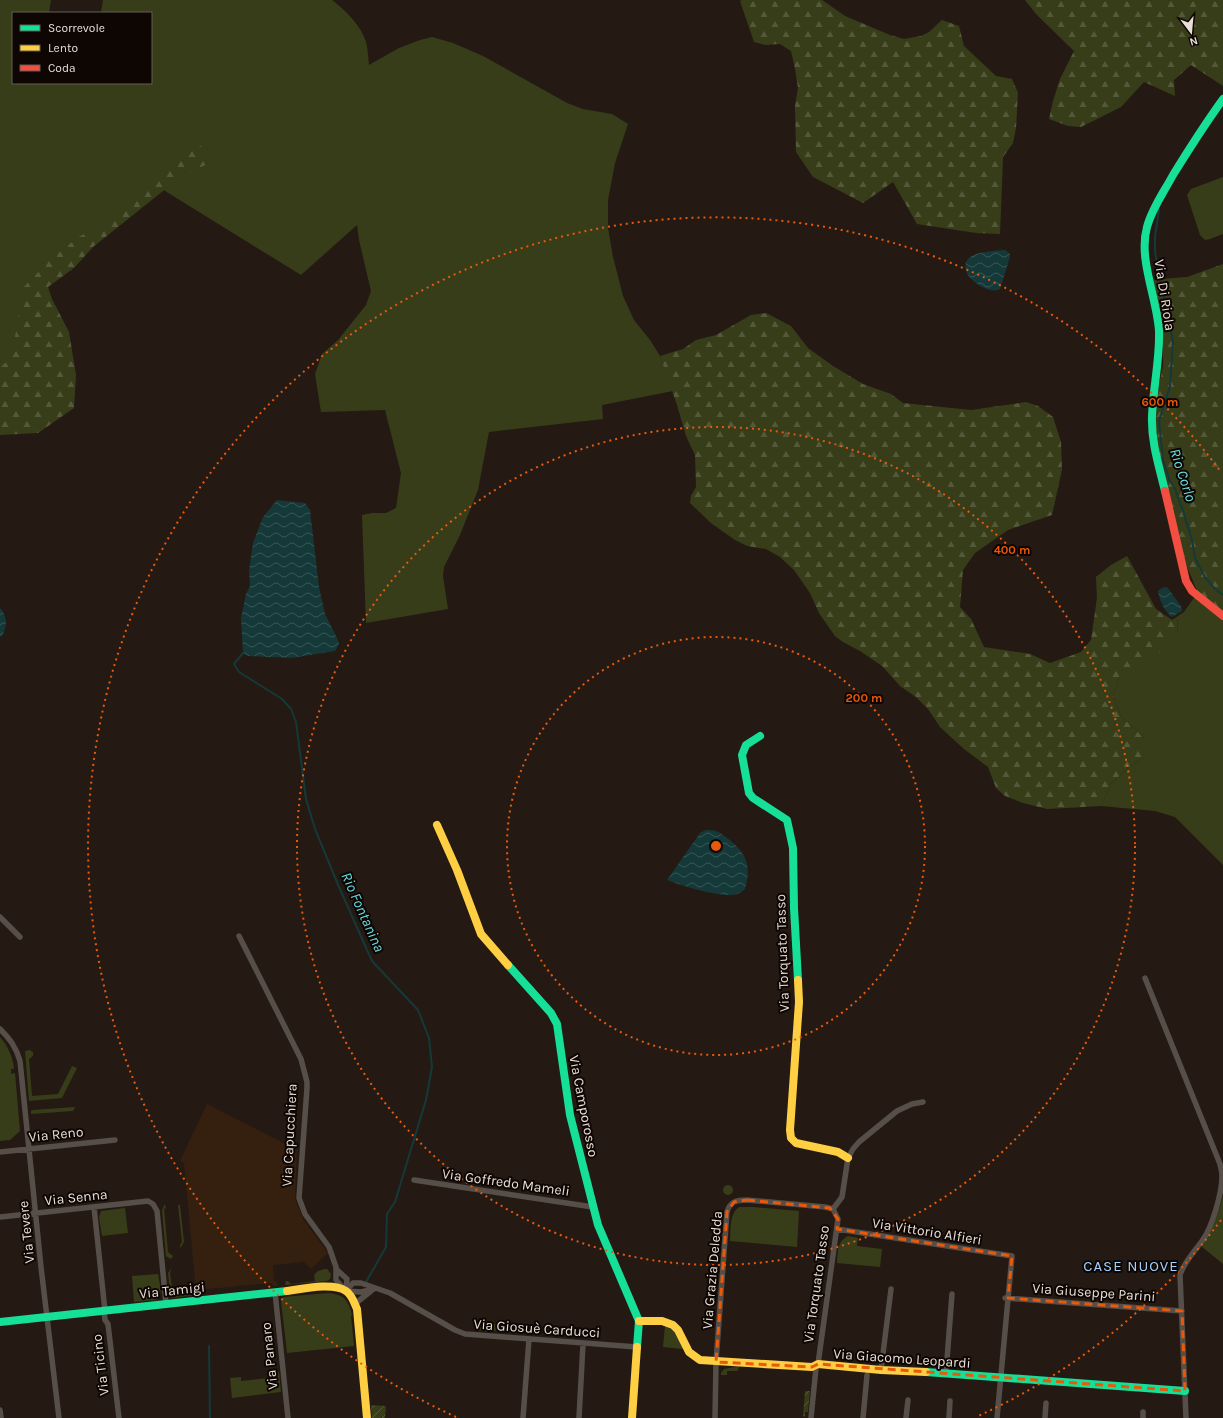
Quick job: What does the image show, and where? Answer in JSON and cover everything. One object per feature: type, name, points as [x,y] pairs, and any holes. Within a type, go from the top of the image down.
[{"type":"street","name":"Via Di Riola","points":[[1223,99],[1160,197],[1149,220],[1146,231],[1145,251],[1159,325],[1160,344],[1151,410],[1153,447],[1186,581],[1192,591],[1223,616]]},
{"type":"street","name":"Via Torquato Tasso","points":[[760,736],[747,744],[743,749],[742,755],[748,793],[753,798],[787,820],[793,848],[798,1002],[790,1130],[791,1138],[796,1143],[838,1152],[848,1158]]},
{"type":"street","name":"Via Camporosso","points":[[437,825],[458,870],[481,934],[554,1018],[556,1024],[570,1115],[598,1225],[639,1321],[632,1418]]},
{"type":"street","points":[[0,917],[20,937]]},
{"type":"street","name":"Via Capucchiera","points":[[238,936],[301,1059],[307,1082],[307,1088],[299,1198],[305,1214],[328,1247],[336,1270],[336,1280],[356,1303]]},
{"type":"street","points":[[1145,978],[1220,1164],[1222,1174],[1213,1217],[1207,1234],[1188,1259],[1180,1275],[1186,1418]]},
{"type":"street","name":"Via Tevere","points":[[0,1029],[14,1045],[20,1061],[58,1418]]},
{"type":"street","name":"Via Torquato Tasso","points":[[811,1418],[816,1368],[818,1364],[837,1229],[838,1219],[833,1210],[842,1197],[848,1158],[859,1142],[893,1114],[912,1104],[923,1102]]},
{"type":"street","name":"Via Reno","points":[[0,1152],[115,1140]]},
{"type":"street","name":"Via Goffredo Mameli","points":[[414,1180],[593,1207]]},
{"type":"street","name":"Via Grazia Deledda","points":[[714,1418],[716,1362],[727,1212],[729,1206],[735,1201],[747,1200],[825,1207],[833,1210]]},
{"type":"street","name":"Via Senna","points":[[0,1217],[148,1201],[153,1204],[157,1211],[166,1304]]},
{"type":"street","name":"Via Ticino","points":[[94,1207],[105,1320],[108,1324],[118,1418]]},
{"type":"street","name":"Via Vittorio Alfieri","points":[[837,1229],[1012,1256],[1006,1298]]},
{"type":"street","name":"Via Giosuè Carducci","points":[[346,1292],[365,1285],[390,1293],[443,1324],[465,1334],[637,1347]]},
{"type":"street","name":"Via Tamigi","points":[[0,1322],[324,1287],[339,1288],[346,1292]]},
{"type":"street","points":[[346,1292],[361,1292],[374,1288]]},
{"type":"street","points":[[367,1418],[360,1323],[356,1303],[374,1288]]},
{"type":"street","points":[[881,1370],[890,1289]]},
{"type":"street","name":"Via Panaro","points":[[275,1292],[288,1418]]},
{"type":"street","points":[[946,1374],[952,1294]]},
{"type":"street","points":[[997,1418],[1006,1298]]},
{"type":"street","name":"Via Giuseppe Parini","points":[[1006,1298],[1182,1311]]},
{"type":"street","name":"Via Giacomo Leopardi","points":[[639,1321],[659,1321],[672,1323],[676,1327],[686,1349],[693,1357],[700,1360],[812,1367],[818,1364],[881,1370],[1185,1391]]},
{"type":"street","points":[[524,1418],[529,1339]]},
{"type":"street","points":[[579,1418],[584,1344]]},
{"type":"street","points":[[863,1418],[867,1374]]},
{"type":"street","points":[[906,1418],[908,1400]]},
{"type":"street","points":[[949,1418],[950,1401]]},
{"type":"street","points":[[1045,1418],[1046,1403]]},
{"type":"street","points":[[0,1410],[1,1418]]},
{"type":"street","points":[[1142,1418],[1143,1412]]},
{"type":"highlighted area","points":[[747,1200],[830,1208],[838,1219],[837,1229],[1012,1256],[1008,1298],[1182,1311],[1185,1391],[818,1364],[812,1367],[716,1362],[727,1212],[734,1202]]},
{"type":"shaded area","points":[[207,1104],[297,1150],[296,1202],[303,1219],[328,1253],[311,1269],[304,1262],[273,1265],[274,1281],[277,1282],[278,1286],[273,1286],[272,1283],[196,1290],[184,1163],[180,1161]]},
{"type":"green space","points":[[0,0],[51,0],[49,12],[12,12],[12,84],[152,84],[152,12],[101,12],[103,0],[332,0],[347,13],[364,36],[367,45],[369,65],[399,48],[432,37],[453,43],[483,56],[567,103],[583,109],[612,114],[628,124],[615,163],[608,200],[608,228],[613,257],[623,296],[634,320],[650,340],[660,356],[673,391],[602,405],[603,419],[489,432],[478,490],[460,535],[444,567],[443,576],[448,609],[366,623],[362,515],[386,513],[396,508],[401,473],[385,410],[321,412],[315,374],[322,354],[338,340],[366,305],[371,291],[357,225],[301,275],[157,186],[46,279],[19,364],[0,370]]},
{"type":"green space","points":[[822,0],[845,16],[890,35],[904,39],[921,36],[929,32],[942,20],[959,26],[964,46],[996,76],[1012,79],[1018,93],[1016,128],[1013,143],[1003,157],[1000,234],[976,233],[917,224],[893,182],[863,203],[813,177],[796,152],[795,106],[798,88],[791,51],[780,44],[765,45],[754,42],[740,1]]},
{"type":"green space","points":[[1025,0],[1223,0],[1223,86],[1191,65],[1174,80],[1175,96],[1144,82],[1121,107],[1081,127],[1068,126],[1049,119],[1060,79],[1074,51],[1036,14]]},
{"type":"green space","points":[[199,144],[213,161],[178,179],[93,247],[74,268],[48,287],[52,299],[69,332],[76,375],[74,408],[38,433],[0,435],[0,367],[11,359],[18,320],[20,291],[50,260],[77,238],[109,220],[173,168]]},
{"type":"green space","points":[[1223,177],[1223,234],[1205,240],[1200,235],[1187,195],[1191,189]]},
{"type":"green space","points":[[1223,264],[1223,615],[1198,592],[1183,558],[1154,446],[1156,399],[1163,366],[1163,349],[1149,280],[1187,277]]},
{"type":"green space","points":[[766,313],[791,326],[808,348],[833,366],[863,384],[891,394],[903,403],[971,410],[1026,402],[1038,406],[1053,417],[1061,442],[1062,470],[1052,515],[1008,530],[975,553],[963,570],[960,607],[971,619],[984,647],[1030,654],[1050,663],[1081,652],[1091,640],[1097,598],[1096,577],[1111,565],[1127,556],[1156,609],[1172,620],[1178,616],[1177,635],[1162,651],[1119,678],[1113,695],[1121,716],[1144,738],[1144,757],[1128,768],[1111,784],[1101,806],[1047,809],[1023,803],[1005,796],[996,788],[988,767],[964,749],[940,727],[928,709],[916,697],[900,686],[882,666],[835,636],[819,613],[810,593],[794,570],[780,557],[766,549],[747,546],[735,540],[711,523],[690,503],[691,496],[696,487],[695,455],[686,436],[660,356],[683,349],[696,340],[716,335],[751,315]]},
{"type":"green space","points":[[1198,592],[1223,615],[1223,865],[1175,817],[1155,811],[1101,806],[1111,784],[1128,768],[1144,757],[1144,738],[1121,716],[1113,695],[1119,678],[1177,635],[1178,616],[1184,612]]},
{"type":"green space","points":[[0,1037],[8,1048],[13,1060],[14,1069],[11,1069],[11,1074],[15,1073],[20,1131],[10,1140],[0,1141]]},
{"type":"green space","points":[[30,1050],[33,1052],[33,1056],[29,1059],[32,1096],[58,1094],[72,1066],[77,1068],[62,1098],[29,1101],[25,1051]]},
{"type":"green space","points":[[75,1107],[73,1111],[31,1114],[31,1111],[33,1110]]},
{"type":"green space","points":[[726,1185],[730,1185],[733,1190],[730,1195],[726,1195],[723,1192],[723,1188]]},
{"type":"green space","points":[[1223,1196],[1223,1264],[1201,1246],[1214,1222]]},
{"type":"green space","points":[[165,1204],[166,1209],[164,1208],[168,1252],[173,1256],[171,1259],[166,1256],[162,1210]]},
{"type":"green space","points":[[178,1205],[180,1205],[184,1242],[180,1248],[182,1242]]},
{"type":"green space","points":[[739,1207],[799,1211],[797,1247],[730,1241],[732,1218]]},
{"type":"green space","points":[[125,1208],[128,1233],[102,1236],[99,1217],[101,1211]]},
{"type":"green space","points":[[848,1236],[858,1238],[857,1246],[882,1249],[880,1267],[837,1263],[840,1244],[844,1238]]},
{"type":"green space","points":[[172,1268],[170,1273],[173,1296],[195,1295],[171,1298],[168,1273]]},
{"type":"green space","points":[[327,1269],[331,1274],[330,1279],[327,1281],[285,1285],[286,1281],[291,1284],[315,1281],[314,1275],[318,1271]]},
{"type":"green space","points":[[158,1274],[160,1295],[158,1298],[156,1300],[134,1302],[132,1276]]},
{"type":"green space","points":[[328,1293],[342,1297],[349,1306],[352,1315],[354,1346],[287,1353],[281,1301],[283,1297]]},
{"type":"green space","points":[[485,1320],[494,1324],[504,1324],[505,1332],[477,1330],[477,1327],[481,1322]]},
{"type":"green space","points":[[665,1325],[673,1329],[679,1337],[683,1349],[663,1347]]},
{"type":"green space","points":[[739,1366],[738,1371],[727,1371],[727,1375],[721,1375],[724,1369]]},
{"type":"green space","points":[[279,1372],[281,1392],[232,1398],[230,1378],[241,1377],[241,1381],[269,1378],[268,1374]]},
{"type":"green space","points":[[805,1391],[810,1391],[808,1412],[805,1412],[805,1417],[803,1416]]},
{"type":"green space","points":[[371,1405],[386,1406],[385,1418],[372,1418]]},
{"type":"water","points":[[1005,250],[1010,254],[1010,257],[1000,289],[988,289],[974,282],[966,270],[966,264],[969,258],[981,253]]},
{"type":"water","points":[[277,500],[305,503],[310,510],[319,587],[325,614],[339,644],[335,651],[291,658],[248,656],[243,653],[241,618],[246,594],[250,586],[249,570],[253,543],[263,517]]},
{"type":"water","points":[[1167,587],[1181,606],[1182,611],[1172,617],[1163,606],[1158,591]]},
{"type":"water","points":[[0,608],[3,611],[6,625],[2,636],[0,637]]},
{"type":"water","points":[[706,830],[717,831],[731,841],[737,846],[747,862],[747,881],[745,889],[740,893],[722,895],[691,888],[667,880],[700,833]]},
{"type":"waterway","name":"Rio Corlo","points":[[1159,210],[1155,236],[1155,252],[1173,342],[1170,386],[1159,421],[1163,460],[1169,479],[1175,489],[1183,511],[1192,540],[1195,558],[1205,577],[1215,589],[1223,595]]},
{"type":"waterway","name":"Rio Fontanina","points":[[243,653],[234,664],[239,672],[282,699],[291,709],[296,722],[306,799],[315,829],[339,887],[372,961],[418,1010],[429,1038],[432,1067],[426,1100],[395,1202],[387,1214],[386,1247],[366,1282]]},
{"type":"waterway","points":[[209,1346],[210,1418]]},
{"type":"traffic: fast","points":[[1165,491],[1156,454],[1152,426],[1159,331],[1158,318],[1146,265],[1145,239],[1149,220],[1158,200],[1191,146],[1223,99]]},
{"type":"traffic: fast","points":[[760,736],[746,745],[742,755],[749,793],[753,798],[787,820],[793,848],[794,908],[798,980]]},
{"type":"traffic: fast","points":[[508,965],[551,1013],[557,1024],[570,1115],[598,1225],[639,1321],[637,1347]]},
{"type":"traffic: fast","points":[[0,1322],[287,1291]]},
{"type":"traffic: fast","points":[[926,1372],[1185,1391]]},
{"type":"traffic: slow","points":[[437,825],[457,870],[481,934],[508,965]]},
{"type":"traffic: slow","points":[[798,980],[799,1002],[790,1130],[791,1138],[796,1143],[838,1152],[848,1158]]},
{"type":"traffic: slow","points":[[287,1291],[317,1287],[333,1287],[346,1291],[351,1297],[357,1309],[367,1418]]},
{"type":"traffic: slow","points":[[639,1321],[662,1321],[673,1325],[678,1330],[689,1352],[700,1360],[812,1367],[818,1364],[881,1370],[926,1372]]},
{"type":"traffic: slow","points":[[632,1418],[637,1347]]},
{"type":"traffic: jam","points":[[1165,491],[1186,581],[1192,591],[1223,616]]},
{"type":"district","name":"CASE NUOVE","points":[[1131,1266]]}]
